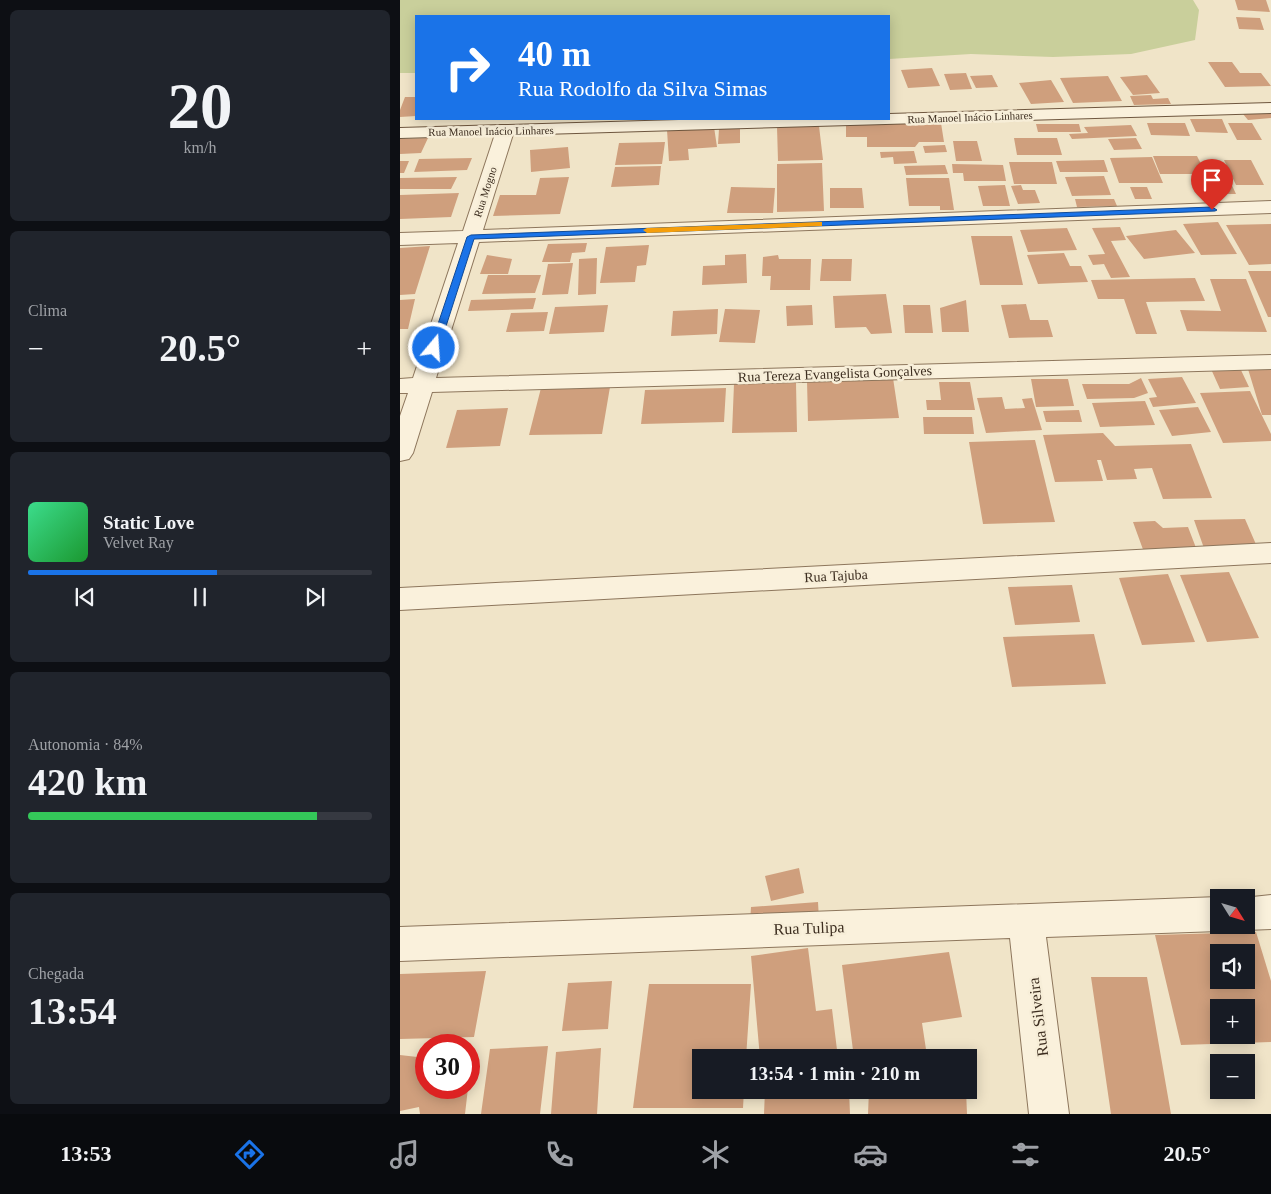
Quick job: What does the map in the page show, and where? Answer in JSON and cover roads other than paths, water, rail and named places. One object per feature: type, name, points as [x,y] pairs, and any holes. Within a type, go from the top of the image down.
[{"type":"street","name":"Rua Manoel Inácio Linhares","points":[[890,119],[1271,108]]},
{"type":"street","name":"Rua Manoel Inácio Linhares","points":[[400,133],[871,120]]},
{"type":"street","name":"Rua Mogno","points":[[400,453],[411,385],[471,237],[505,131]]},
{"type":"street","points":[[400,239],[1271,207]]},
{"type":"street","name":"Rua Tereza Evangelista Gonçalves","points":[[411,385],[1271,362]]},
{"type":"street","name":"Rua Tajuba","points":[[400,599],[1271,553]]},
{"type":"street","points":[[1255,913],[1271,912]]},
{"type":"street","name":"Rua Tulipa","points":[[400,944],[1210,914]]},
{"type":"street","name":"Rua Silveira","points":[[1026,920],[1049,1114]]}]
